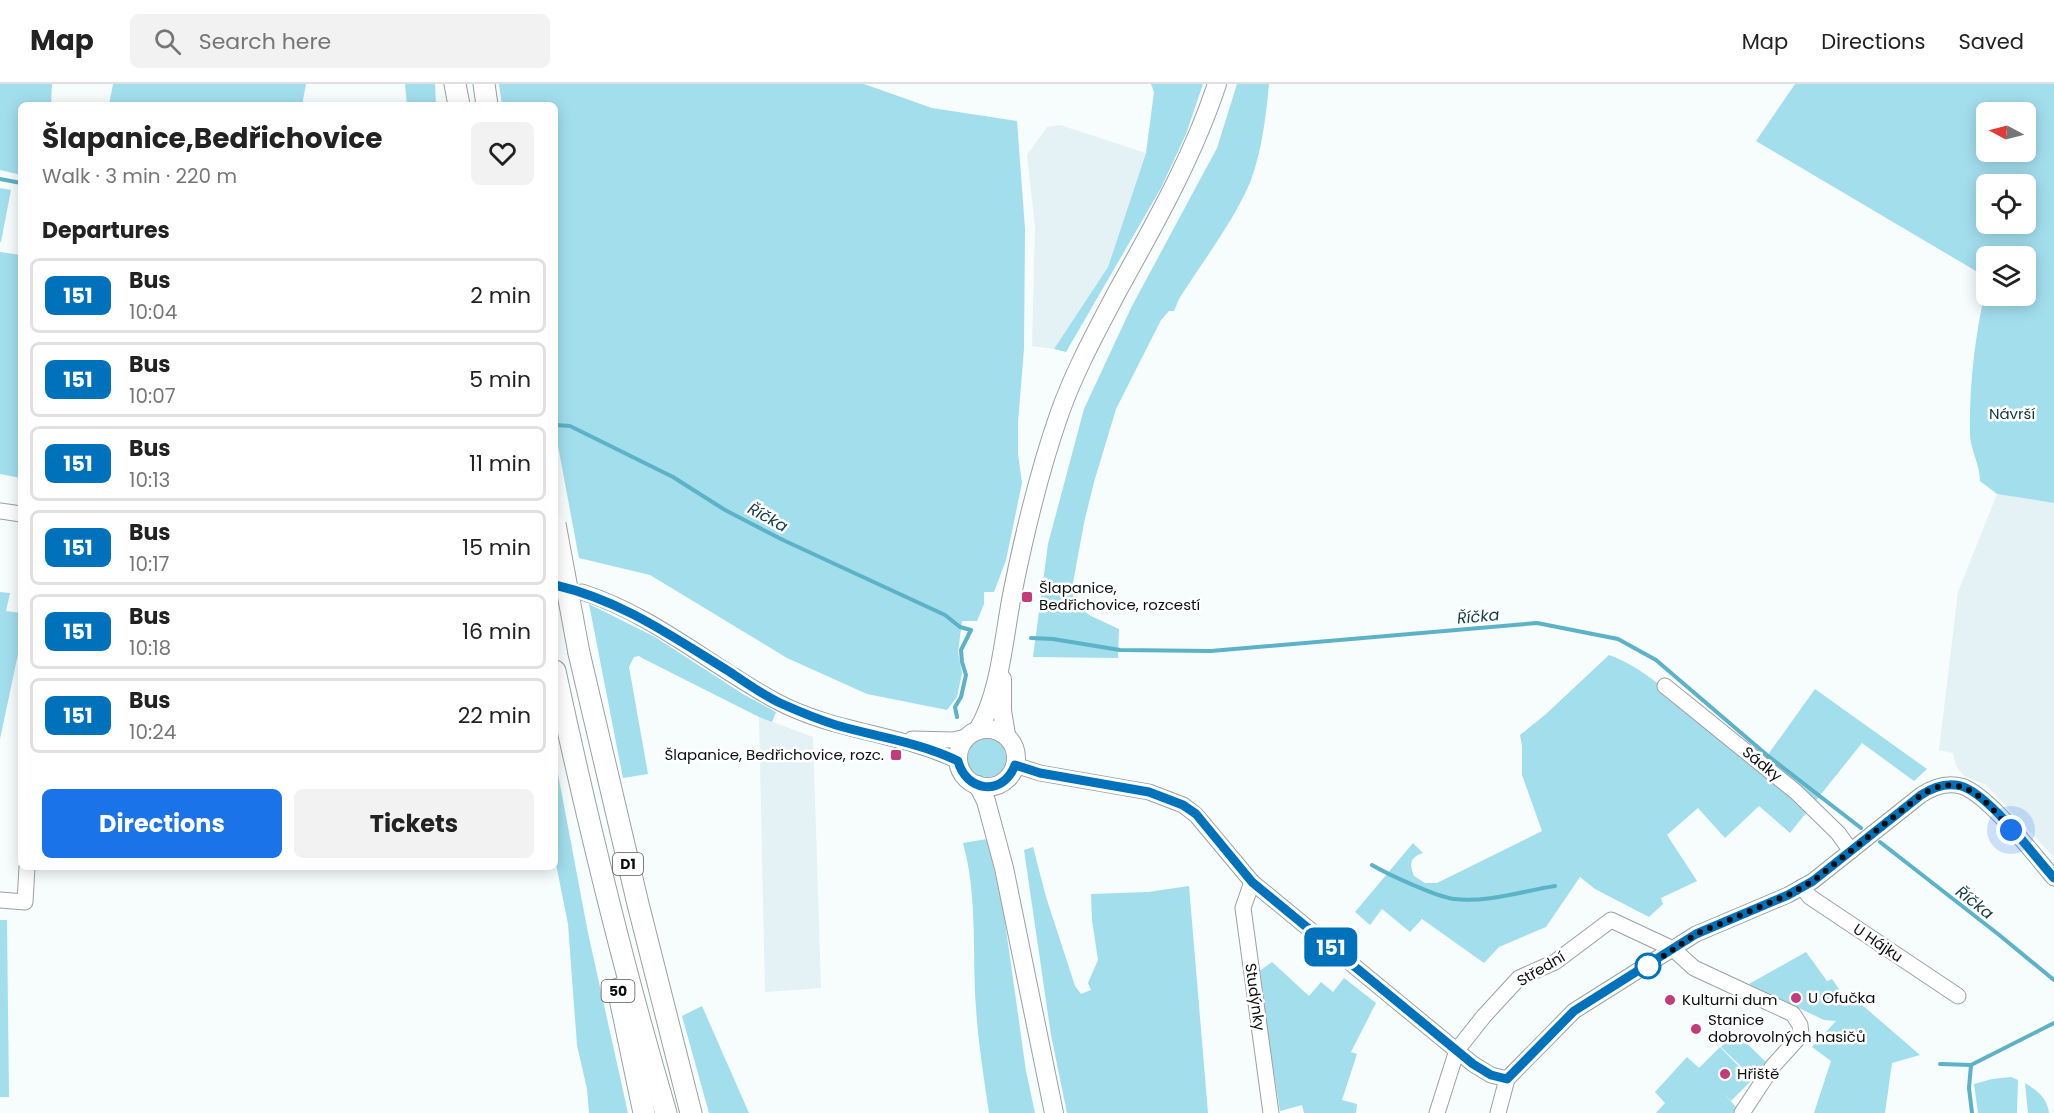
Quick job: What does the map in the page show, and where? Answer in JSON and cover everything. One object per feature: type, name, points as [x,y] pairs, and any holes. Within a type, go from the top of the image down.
[{"type":"highway","points":[[455,84],[458,102]]},
{"type":"highway","points":[[484,84],[487,102]]},
{"type":"highway","name":"D1","points":[[558,540],[579,653],[638,904],[691,1113]]},
{"type":"highway","name":"D1","points":[[558,685],[643,1036],[666,1113]]},
{"type":"highway","name":"50","points":[[572,749],[592,869],[644,1113]]},
{"type":"highway","points":[[680,1075],[697,1113]]},
{"type":"main road","points":[[1054,1113],[1004,868],[986,801],[978,786],[964,776],[958,761],[961,744],[983,721],[1001,663],[1012,593],[1028,521],[1046,454],[1066,396],[1083,356],[1151,231],[1182,168],[1217,84]]},
{"type":"main road","points":[[1001,663],[1002,711],[1006,735]]},
{"type":"main road","points":[[972,733],[988,728],[997,730],[1006,735],[1013,744],[1016,754],[1013,772],[1003,782],[998,798],[1004,868]]},
{"type":"main road","points":[[978,786],[987,787],[1003,782]]},
{"type":"street","points":[[0,511],[18,514]]},
{"type":"street","points":[[582,592],[639,616],[777,701],[833,724],[897,738],[958,761]]},
{"type":"street","name":"Sádky","points":[[1665,686],[1796,792],[1838,833],[1851,851]]},
{"type":"street","points":[[897,738],[953,740],[972,733]]},
{"type":"street","points":[[1015,765],[1040,773],[1149,792],[1183,805],[1196,814],[1252,882],[1473,1064],[1491,1075],[1507,1079]]},
{"type":"street","points":[[1498,1113],[1507,1079],[1574,1011],[1696,934],[1802,887],[1933,788],[1943,785],[1960,786],[1977,795],[1997,813],[2054,878]]},
{"type":"street","points":[[0,900],[25,902],[27,870]]},
{"type":"street","name":"Studýnky","points":[[1252,882],[1243,908],[1271,1113]]},
{"type":"street","name":"U Hájku","points":[[1802,887],[1810,897],[1958,996]]},
{"type":"street","name":"Střední","points":[[1456,1050],[1519,978],[1555,962],[1611,920],[1672,949]]},
{"type":"street","points":[[1672,949],[1694,968],[1793,1014],[1800,1025],[1801,1035],[1773,1066],[1742,1113]]},
{"type":"street","points":[[1437,1113],[1456,1050]]},
{"type":"shaded area","points":[[1060,125],[1146,153],[1108,267],[1054,349],[1032,346],[1035,227],[1027,155],[1047,127]]},
{"type":"shaded area","points":[[1997,494],[2054,503],[2054,857],[1986,785],[1964,776],[1956,766],[1953,753],[1939,750],[1958,592]]},
{"type":"shaded area","points":[[759,717],[813,737],[821,988],[765,992]]},
{"type":"green space","points":[[0,84],[52,84],[51,102],[18,102],[18,174],[0,170]]},
{"type":"green space","points":[[113,84],[306,84],[303,102],[110,102]]},
{"type":"green space","points":[[405,84],[435,84],[436,102],[407,102]]},
{"type":"green space","points":[[499,84],[864,84],[932,108],[1017,121],[1025,229],[1024,349],[1018,422],[1018,454],[1022,483],[1006,560],[994,592],[984,592],[984,604],[977,621],[962,621],[958,652],[962,673],[957,697],[947,710],[867,694],[787,658],[650,575],[579,558],[558,446],[558,102],[502,102]]},
{"type":"green space","points":[[1151,84],[1203,84],[1186,134],[1161,188],[1066,352],[1054,349],[1108,267],[1146,153],[1154,92]]},
{"type":"green space","points":[[1237,84],[1269,84],[1265,121],[1255,169],[1245,195],[1218,241],[1179,299],[1174,311],[1169,311],[1161,320],[1116,409],[1084,523],[1072,588],[1074,599],[1078,607],[1091,616],[1119,629],[1118,658],[1033,657],[1048,544],[1084,409],[1132,306],[1217,148]]},
{"type":"green space","name":"Návrší","points":[[1795,84],[2054,84],[2054,503],[1997,494],[1980,481],[1970,435],[1973,361],[1982,306],[2036,306],[2036,246],[1976,246],[1976,271],[1756,141]]},
{"type":"green space","points":[[0,188],[11,190],[1,242],[0,242]]},
{"type":"green space","points":[[0,252],[18,255],[18,477],[0,474]]},
{"type":"green space","points":[[0,592],[10,593],[6,611],[18,613],[18,654],[0,739]]},
{"type":"green space","points":[[589,604],[655,637],[743,694],[776,712],[772,722],[639,656],[634,657],[629,667],[648,774],[623,778]]},
{"type":"green space","points":[[1609,655],[1646,675],[1701,719],[1762,763],[1815,689],[1927,769],[1914,781],[1862,743],[1790,833],[1759,806],[1725,838],[1698,808],[1667,835],[1697,881],[1661,898],[1663,904],[1649,917],[1595,889],[1580,877],[1546,927],[1499,947],[1484,963],[1422,919],[1410,932],[1382,909],[1370,925],[1355,912],[1413,843],[1423,853],[1412,861],[1411,868],[1414,876],[1425,883],[1437,883],[1542,831],[1522,775],[1520,735]]},
{"type":"green space","points":[[987,739],[1000,745],[1006,758],[1000,771],[987,777],[974,771],[968,758],[974,745]]},
{"type":"green space","points":[[558,774],[588,933],[628,1113],[589,1113],[587,1089],[577,1045],[568,924],[557,870]]},
{"type":"green space","points":[[987,839],[1003,908],[1026,1071],[1035,1113],[989,1113],[977,1021],[971,884],[963,843]]},
{"type":"green space","points":[[1033,847],[1046,897],[1075,986],[1081,994],[1091,990],[1088,983],[1098,960],[1091,894],[1148,892],[1189,886],[1208,1113],[1067,1113],[1051,1035],[1024,850]]},
{"type":"green space","points":[[0,920],[7,920],[9,1097],[0,1097]]},
{"type":"green space","points":[[1806,952],[1827,981],[1832,979],[1848,1002],[1854,998],[1920,1055],[1892,1063],[1885,1113],[1814,1113],[1831,1061],[1812,1047],[1836,1021],[1824,1020],[1749,984]]},
{"type":"green space","points":[[1272,962],[1309,996],[1321,982],[1333,992],[1344,978],[1376,1003],[1351,1052],[1357,1054],[1342,1100],[1357,1104],[1356,1113],[1304,1113],[1302,1105],[1280,1111],[1258,972]]},
{"type":"green space","points":[[702,1006],[749,1113],[709,1113],[682,1016]]},
{"type":"green space","points":[[1735,1032],[1767,1063],[1753,1078],[1721,1047]]},
{"type":"green space","points":[[1720,1047],[1752,1080],[1731,1101],[1723,1093],[1737,1108],[1734,1113],[1656,1113],[1665,1103],[1655,1092],[1687,1057],[1699,1068]]},
{"type":"green space","points":[[2011,1077],[2018,1080],[2017,1113],[1978,1113],[1974,1084]]},
{"type":"green space","points":[[2025,1083],[2041,1095],[2049,1113],[2028,1113]]},
{"type":"waterway","name":"Říčka","points":[[0,179],[18,182]]},
{"type":"waterway","name":"Říčka","points":[[558,425],[570,426],[673,477],[725,510],[783,540],[945,615],[960,627],[971,630],[961,650],[966,675],[961,697],[955,707],[957,717]]},
{"type":"waterway","name":"Říčka","points":[[1031,638],[1053,639],[1120,650],[1211,651],[1537,623],[1618,639],[1656,660],[1768,756],[1861,828]]},
{"type":"waterway","name":"Říčka","points":[[1880,842],[2054,980]]},
{"type":"waterway","points":[[1372,865],[1425,890],[1454,899],[1492,898],[1555,886]]},
{"type":"waterway","points":[[1940,1064],[1971,1065],[2054,1023]]},
{"type":"waterway","points":[[1971,1065],[1969,1088],[1972,1113]]},
{"type":"bus line","name":"151","points":[[558,586],[597,597],[639,616],[777,701],[803,714],[862,732],[897,738],[958,761],[964,776],[978,786],[995,786],[1003,782],[1013,772],[1015,765],[1040,773],[1149,792],[1183,805],[1196,814],[1252,882],[1473,1064],[1491,1075],[1507,1079],[1574,1011],[1696,934],[1788,895],[1813,881],[1921,795],[1933,788],[1955,785],[1977,795],[1997,813],[2054,878]]},
{"type":"place","name":"Šlapanice, Bedřichovice, rozcestí","points":[[1027,597]]},
{"type":"place","name":"Šlapanice, Bedřichovice, rozc.","points":[[896,755]]},
{"type":"place","name":"U Ofučka","points":[[1796,998]]},
{"type":"place","name":"Kulturni dum","points":[[1670,1000]]},
{"type":"place","name":"Stanice dobrovolných hasičů","points":[[1696,1029]]},
{"type":"place","name":"Hřiště","points":[[1725,1074]]},
{"type":"route","points":[[1648,966],[1696,934],[1788,895],[1813,881],[1921,795],[1933,788],[1955,785],[1970,790],[1986,803],[2011,830]]}]
